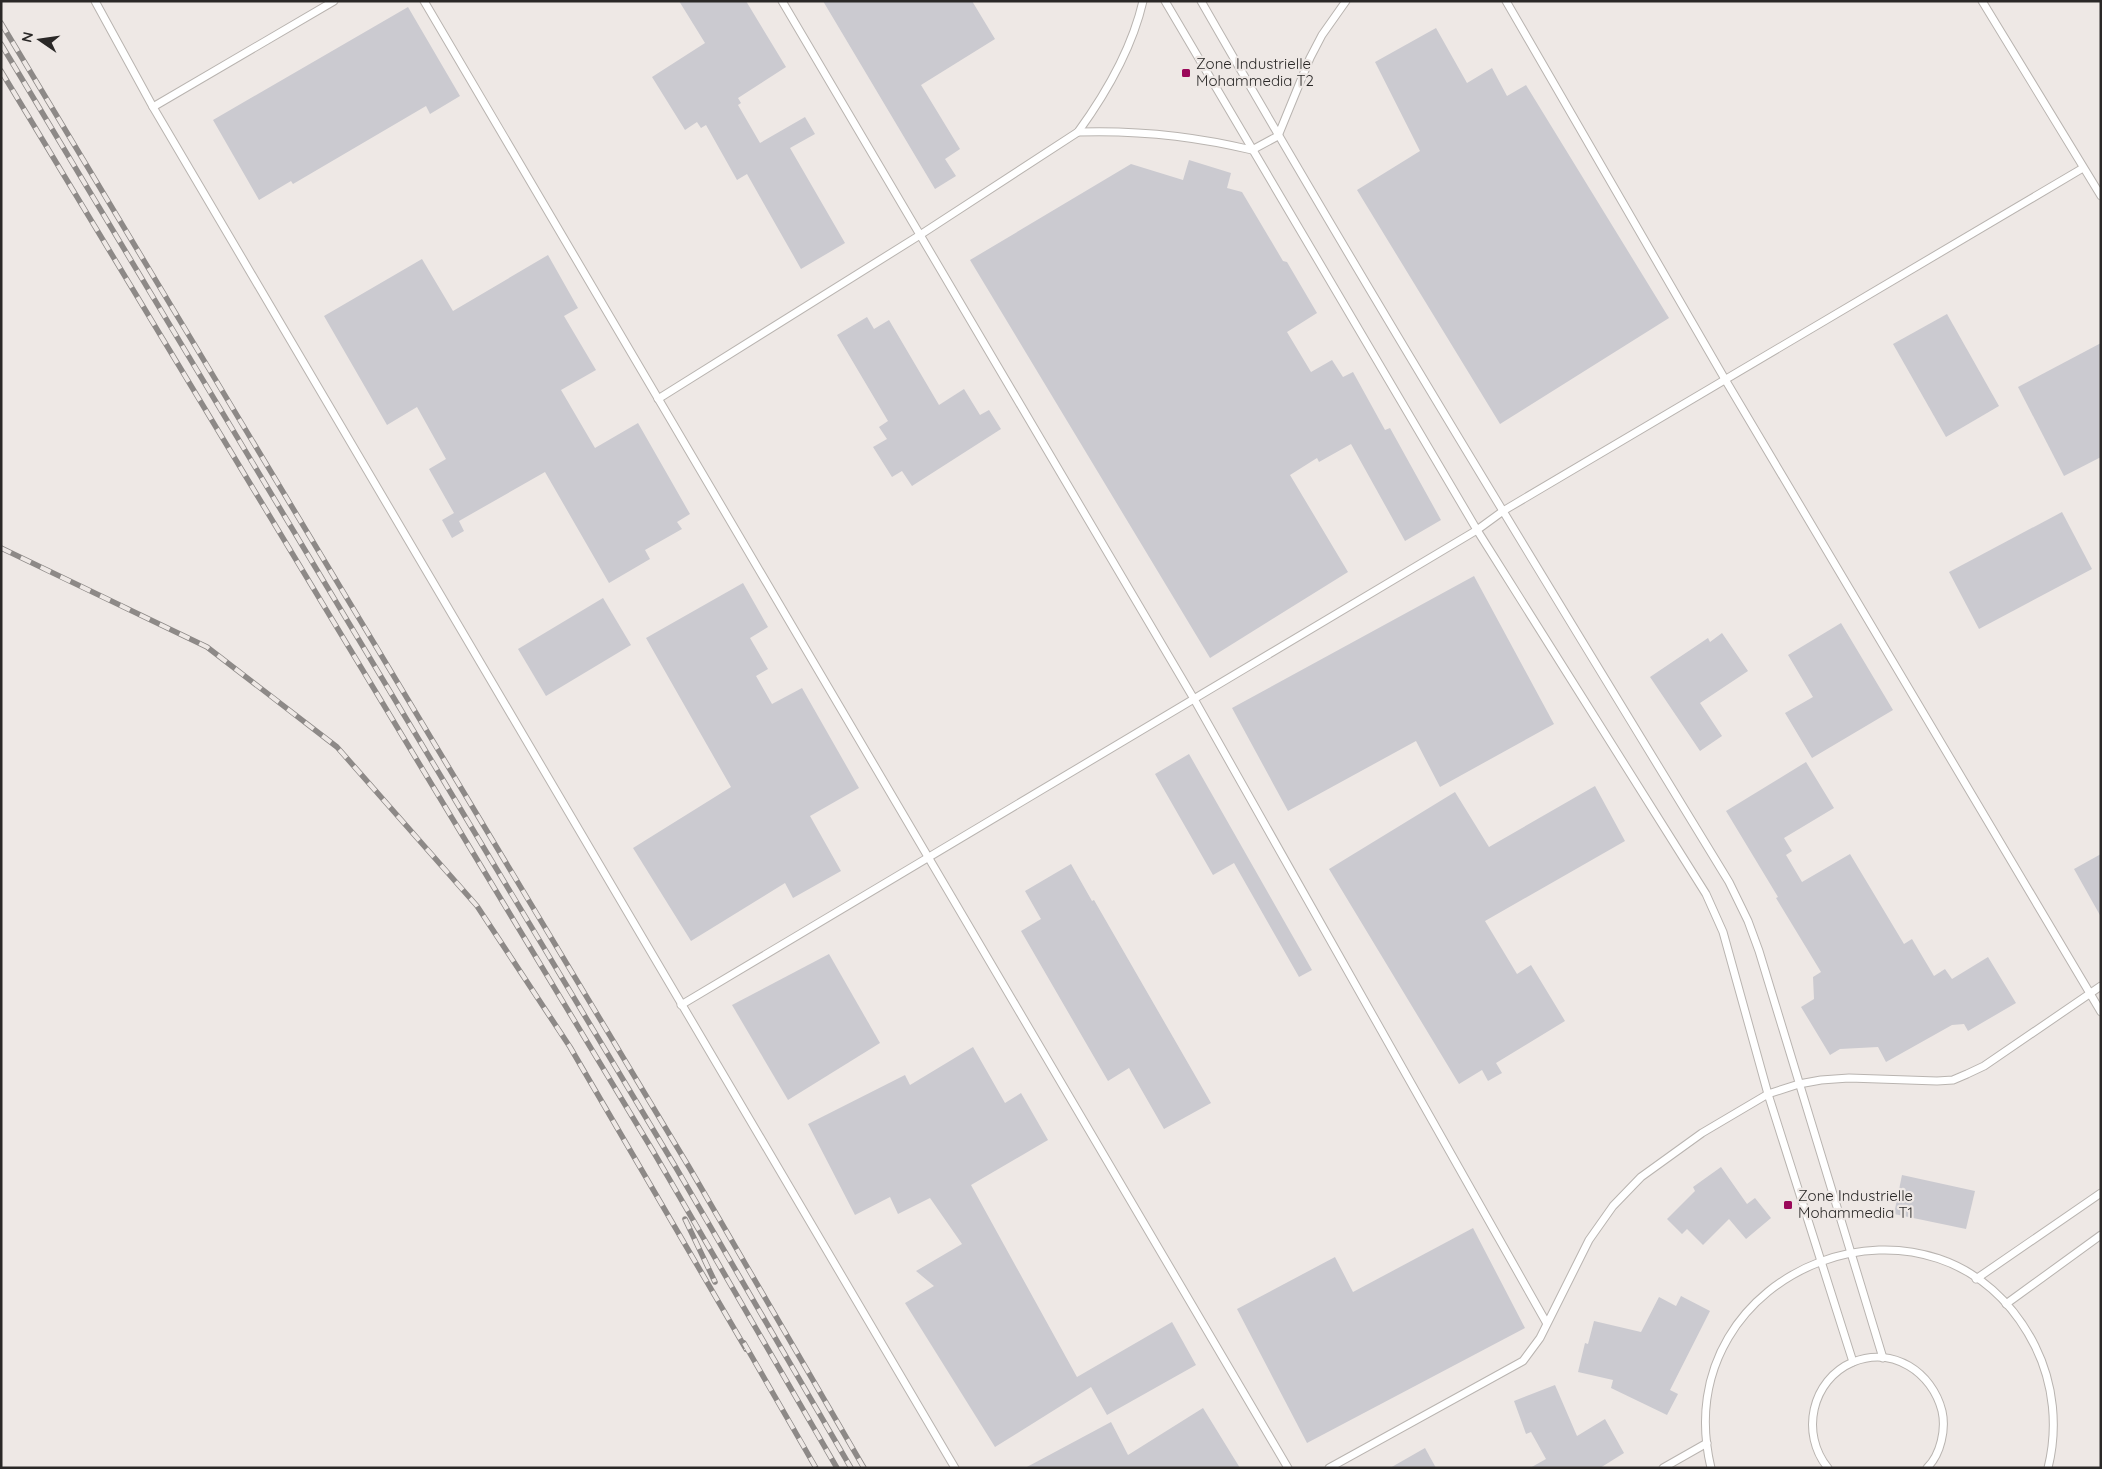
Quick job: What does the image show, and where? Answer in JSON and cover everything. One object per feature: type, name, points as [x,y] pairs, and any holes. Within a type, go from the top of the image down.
[{"type":"lane","points":[[95,1],[153,107],[955,1468]]},
{"type":"lane","points":[[153,107],[334,1]]},
{"type":"lane","points":[[424,1],[1288,1468]]},
{"type":"lane","points":[[782,1],[1194,699],[1546,1322]]},
{"type":"lane","points":[[658,399],[1078,132],[1104,94],[1121,62],[1133,34],[1143,1]]},
{"type":"lane","points":[[1165,1],[1477,530],[1706,894],[1724,932],[1768,1094],[1853,1362]]},
{"type":"lane","points":[[1201,1],[1278,136],[1729,882],[1748,921],[1758,951],[1883,1358]]},
{"type":"lane","points":[[1078,132],[1122,131],[1183,136],[1252,150],[1278,136],[1310,58],[1322,35],[1346,1]]},
{"type":"lane","points":[[1506,1],[1726,381],[2101,1012]]},
{"type":"lane","points":[[1982,1],[2101,196]]},
{"type":"lane","points":[[681,1005],[1477,530],[1503,511],[1726,381],[2083,168]]},
{"type":"lane","points":[[1329,1468],[1523,1361],[1532,1351],[1589,1240],[1613,1206],[1641,1177],[1733,1113],[1768,1094],[1799,1084],[1821,1080],[1849,1078],[1953,1080],[1984,1066],[2101,986]]},
{"type":"lane","points":[[1976,1279],[2101,1192]]},
{"type":"lane","points":[[2006,1304],[2101,1235]]},
{"type":"lane","points":[[1711,1468],[1706,1424],[1710,1386],[1715,1367],[1732,1332],[1743,1316],[1770,1289],[1820,1260],[1852,1252],[1889,1250],[1916,1254],[1943,1262],[1976,1279],[2006,1304],[2030,1337],[2046,1375],[2053,1415],[2053,1436],[2048,1468]]},
{"type":"lane","points":[[1828,1468],[1821,1459],[1813,1441],[1811,1422],[1815,1403],[1824,1386],[1836,1372],[1853,1362],[1868,1358],[1883,1358],[1906,1364],[1912,1368],[1925,1378],[1938,1397],[1944,1420],[1941,1443],[1931,1464],[1927,1468]]},
{"type":"lane","points":[[1663,1468],[1707,1443]]},
{"type":"building","points":[[679,1],[746,1],[786,67],[738,98],[741,103],[738,105],[760,143],[805,117],[815,134],[790,148],[845,243],[801,269],[747,174],[737,180],[706,125],[701,128],[697,122],[685,130],[652,77],[705,43]]},
{"type":"building","points":[[823,1],[972,1],[995,39],[921,85],[960,149],[945,159],[956,176],[935,189]]},
{"type":"building","points":[[408,7],[460,96],[430,114],[426,106],[293,184],[291,181],[259,200],[213,120]]},
{"type":"building","points":[[1436,28],[1467,83],[1492,68],[1507,96],[1526,85],[1669,318],[1500,424],[1357,190],[1420,151],[1375,62]]},
{"type":"building","points":[[1189,160],[1231,173],[1227,188],[1242,192],[1283,261],[1287,262],[1317,313],[1287,332],[1311,372],[1332,360],[1343,377],[1353,372],[1385,430],[1390,428],[1441,520],[1405,541],[1351,444],[1319,462],[1317,458],[1290,475],[1348,572],[1210,658],[970,260],[1131,164],[1183,180]]},
{"type":"building","points":[[548,255],[578,308],[564,316],[596,370],[561,390],[595,448],[638,423],[690,514],[677,522],[682,529],[645,550],[650,559],[609,583],[545,472],[459,521],[464,531],[452,538],[442,520],[454,513],[429,469],[446,459],[417,407],[387,425],[324,316],[422,259],[453,311]]},
{"type":"building","points":[[1947,314],[1999,406],[1946,437],[1893,344]]},
{"type":"building","points":[[867,317],[874,329],[889,320],[939,405],[964,389],[980,415],[989,410],[1001,429],[912,486],[902,471],[892,477],[873,447],[887,439],[879,427],[888,421],[837,335]]},
{"type":"building","points":[[2101,343],[2101,457],[2064,476],[2018,387]]},
{"type":"building","points":[[2062,512],[2092,569],[1979,629],[1949,572]]},
{"type":"building","points":[[1474,576],[1554,724],[1440,787],[1416,741],[1288,811],[1232,708]]},
{"type":"building","points":[[743,583],[768,627],[750,638],[768,669],[756,676],[772,704],[802,688],[859,788],[810,816],[841,871],[793,898],[785,883],[691,941],[633,848],[731,787],[646,638]]},
{"type":"building","points":[[603,598],[631,645],[546,696],[518,649]]},
{"type":"building","points":[[1841,623],[1893,710],[1812,758],[1785,713],[1813,697],[1788,655]]},
{"type":"building","points":[[1722,633],[1748,671],[1700,703],[1722,736],[1700,751],[1650,677],[1708,638],[1710,642]]},
{"type":"building","points":[[1189,754],[1312,970],[1299,977],[1234,863],[1213,875],[1155,774]]},
{"type":"building","points":[[1806,762],[1834,808],[1784,838],[1792,851],[1786,855],[1802,882],[1850,854],[1904,944],[1912,939],[1934,976],[1945,969],[1952,979],[1988,957],[2016,1003],[1968,1031],[1964,1024],[1952,1025],[1886,1062],[1878,1047],[1840,1049],[1830,1055],[1801,1007],[1814,999],[1813,977],[1821,972],[1726,811]]},
{"type":"building","points":[[1595,786],[1625,841],[1485,921],[1517,974],[1531,965],[1565,1021],[1496,1063],[1502,1073],[1488,1081],[1482,1070],[1459,1084],[1329,869],[1455,792],[1489,847]]},
{"type":"building","points":[[2101,854],[2101,917],[2074,869]]},
{"type":"building","points":[[1071,864],[1092,901],[1094,900],[1211,1103],[1164,1129],[1129,1068],[1108,1081],[1021,931],[1041,919],[1025,891]]},
{"type":"building","points":[[829,954],[880,1043],[788,1100],[732,1005]]},
{"type":"building","points":[[973,1047],[1005,1103],[1021,1093],[1048,1140],[971,1185],[1077,1377],[1172,1322],[1196,1365],[1107,1415],[1091,1387],[995,1447],[905,1303],[934,1286],[916,1271],[962,1244],[930,1198],[898,1214],[890,1197],[855,1215],[808,1124],[905,1075],[910,1085]]},
{"type":"building","points":[[1721,1167],[1747,1204],[1755,1198],[1771,1218],[1746,1239],[1729,1219],[1703,1245],[1687,1229],[1682,1234],[1667,1219],[1695,1191],[1693,1187]]},
{"type":"building","points":[[1902,1175],[1975,1191],[1966,1229],[1894,1214]]},
{"type":"building","points":[[1473,1228],[1525,1328],[1307,1443],[1237,1309],[1335,1257],[1353,1292]]},
{"type":"building","points":[[1681,1296],[1710,1311],[1670,1390],[1678,1394],[1667,1415],[1611,1388],[1613,1380],[1578,1372],[1585,1343],[1588,1344],[1594,1321],[1641,1332],[1659,1297],[1676,1306]]},
{"type":"building","points":[[1555,1385],[1577,1436],[1605,1419],[1624,1453],[1600,1468],[1530,1468],[1546,1459],[1531,1432],[1526,1434],[1514,1401]]},
{"type":"building","points":[[1203,1408],[1240,1468],[1025,1468],[1111,1422],[1128,1455]]},
{"type":"building","points":[[1425,1448],[1436,1468],[1390,1468]]},
{"type":"railway","points":[[1,23],[689,1167],[864,1468]]},
{"type":"railway","points":[[1,44],[675,1166],[851,1468]]},
{"type":"railway","points":[[1,71],[653,1151],[837,1468]]},
{"type":"railway","points":[[1,548],[207,647],[337,747],[477,906],[570,1047],[746,1349]]},
{"type":"railway","points":[[685,1219],[715,1282]]},
{"type":"railway","points":[[744,1343],[816,1468]]},
{"type":"place","name":"Zone Industrielle Mohammedia T2","points":[[1186,73]]},
{"type":"place","name":"Zone Industrielle Mohammedia T1","points":[[1788,1205]]}]
